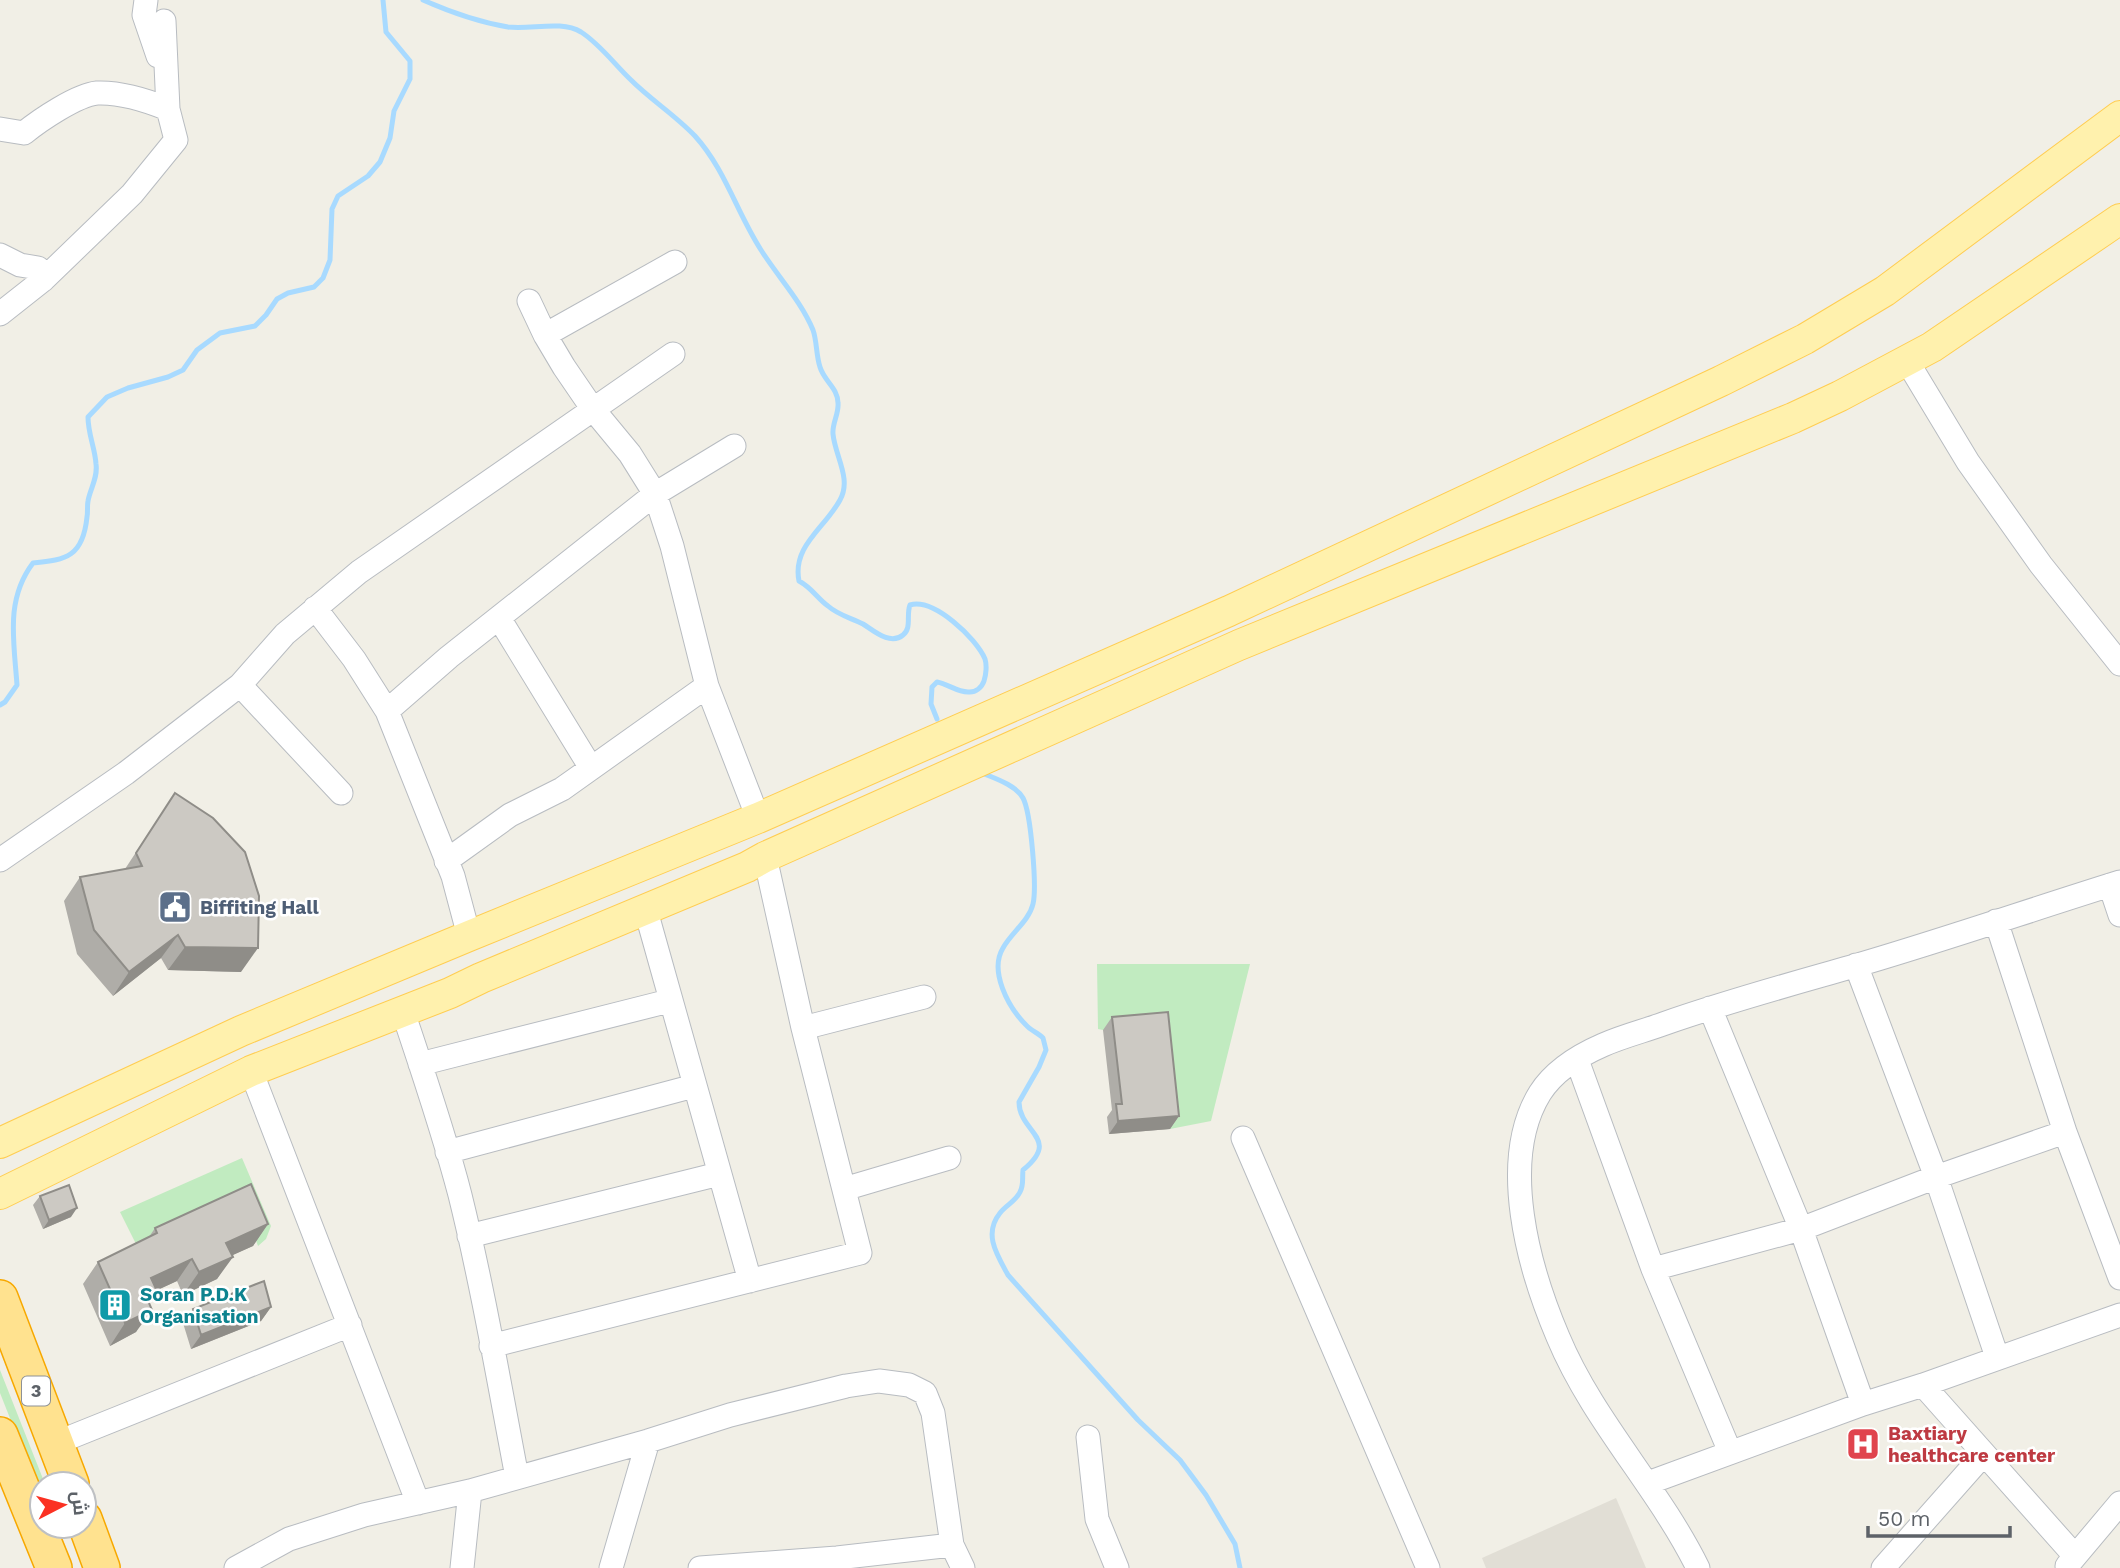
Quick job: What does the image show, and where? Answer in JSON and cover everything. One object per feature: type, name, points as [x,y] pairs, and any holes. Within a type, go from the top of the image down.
[{"type":"highway","name":"3","points":[[0,1298],[66,1470]]},
{"type":"highway","points":[[0,1435],[8,1477],[54,1568]]},
{"type":"highway","points":[[92,1540],[102,1568]]},
{"type":"main road","points":[[0,1143],[241,1031],[758,818],[1229,611],[1721,381],[1805,339],[1913,271],[2120,116]]},
{"type":"main road","points":[[0,1194],[251,1071],[403,1012],[646,911],[1239,645],[1793,418],[1908,361],[1975,319],[2120,219]]},
{"type":"main road","points":[[1229,611],[1239,645]]},
{"type":"street","points":[[146,0],[144,15],[166,79]]},
{"type":"street","points":[[0,314],[43,280],[132,194],[176,140],[168,109],[164,21]]},
{"type":"street","points":[[0,129],[24,133],[51,112],[95,93],[140,98],[168,109]]},
{"type":"street","points":[[0,255],[20,265],[38,268],[43,280]]},
{"type":"street","points":[[545,335],[675,262]]},
{"type":"street","points":[[529,301],[545,335],[592,408],[630,454],[655,494],[672,546],[706,686],[758,818]]},
{"type":"street","points":[[0,860],[126,773],[240,685],[285,634],[359,572],[673,354]]},
{"type":"street","points":[[1908,361],[1968,462],[2041,565],[2120,664]]},
{"type":"street","points":[[387,711],[449,657],[655,494],[734,446]]},
{"type":"street","points":[[315,608],[354,659],[387,711],[446,861],[469,936]]},
{"type":"street","points":[[499,618],[592,768]]},
{"type":"street","points":[[240,685],[341,793]]},
{"type":"street","points":[[446,861],[510,815],[562,789],[706,686]]},
{"type":"street","points":[[491,1346],[860,1253],[803,1028],[765,857]]},
{"type":"street","points":[[1698,1568],[1648,1483],[1587,1398],[1558,1338],[1538,1282],[1524,1226],[1519,1160],[1527,1118],[1542,1090],[1565,1066],[1603,1045],[1710,1008],[2115,884],[2120,915]]},
{"type":"street","points":[[646,911],[669,1001],[750,1281]]},
{"type":"street","points":[[1997,921],[2065,1132],[2120,1278]]},
{"type":"street","points":[[1856,965],[1936,1177],[1997,1357]]},
{"type":"street","points":[[803,1028],[924,997]]},
{"type":"street","points":[[420,1064],[669,1001]]},
{"type":"street","points":[[1710,1008],[1801,1229],[1863,1404]]},
{"type":"street","points":[[403,1012],[447,1152],[469,1236],[517,1477]]},
{"type":"street","points":[[1577,1060],[1653,1269],[1730,1452]]},
{"type":"street","points":[[251,1071],[418,1503]]},
{"type":"street","points":[[447,1152],[694,1086]]},
{"type":"street","points":[[1653,1269],[1801,1229],[1936,1177],[2065,1132]]},
{"type":"street","points":[[1243,1138],[1428,1568]]},
{"type":"street","points":[[844,1189],[949,1158]]},
{"type":"street","points":[[469,1236],[719,1174]]},
{"type":"street","points":[[1648,1483],[1863,1404],[2120,1315]]},
{"type":"street","points":[[55,1443],[350,1325]]},
{"type":"street","points":[[236,1568],[289,1539],[364,1515],[470,1490],[648,1441],[730,1415],[846,1386],[879,1381],[909,1385],[925,1394],[933,1413],[952,1545],[962,1568]]},
{"type":"street","points":[[1923,1385],[2070,1562],[2120,1503]]},
{"type":"street","points":[[1088,1437],[1097,1519],[1117,1568]]},
{"type":"street","points":[[611,1568],[648,1441]]},
{"type":"street","points":[[1883,1568],[1983,1455]]},
{"type":"street","points":[[462,1568],[470,1490]]},
{"type":"street","points":[[700,1568],[837,1558],[952,1545]]},
{"type":"shaded area","points":[[1616,1498],[1646,1568],[1486,1568],[1482,1558]]},
{"type":"green space","points":[[1097,964],[1250,964],[1211,1121],[1170,1129],[1103,1030],[1098,1029]]},
{"type":"green space","points":[[242,1158],[271,1226],[266,1239],[258,1246],[242,1202],[139,1250],[120,1212]]},
{"type":"green space","points":[[0,1370],[39,1470],[31,1470],[0,1393]]},
{"type":"building","points":[[175,793],[213,818],[245,852],[259,896],[258,948],[185,947],[178,935],[129,972],[94,930],[80,877],[142,866],[136,853]]},
{"type":"building","points":[[1168,1012],[1179,1116],[1118,1121],[1116,1104],[1122,1104],[1112,1017]]},
{"type":"building","points":[[251,1184],[268,1224],[226,1243],[233,1257],[199,1272],[192,1259],[151,1278],[157,1291],[146,1296],[152,1310],[125,1323],[98,1262],[157,1233],[155,1228]]},
{"type":"building","points":[[69,1185],[77,1208],[49,1220],[40,1196]]},
{"type":"building","points":[[264,1281],[271,1307],[201,1335],[193,1309]]},
{"type":"waterway","points":[[0,705],[17,685],[13,621],[18,591],[24,577],[33,563],[55,560],[71,554],[82,540],[96,469],[88,417],[107,397],[183,370],[197,350],[220,333],[255,326],[277,299],[288,293],[314,287],[323,278],[330,260],[332,209],[338,196],[368,176],[380,162],[390,138],[394,111],[410,79],[410,61],[386,32],[383,0]]},
{"type":"waterway","points":[[423,0],[443,9],[497,25],[517,28],[564,27],[581,32],[687,128],[705,149],[723,177],[761,250],[808,319],[814,334],[820,367],[837,398],[833,434],[844,476],[843,492],[834,510],[805,547],[798,569],[799,581],[832,609],[887,638],[898,638],[906,632],[910,605],[920,604],[942,613],[964,631],[985,659],[984,681],[978,689],[971,692],[960,691],[937,682],[932,687],[931,704],[937,719]]},
{"type":"waterway","points":[[982,773],[1015,789],[1026,806],[1033,850],[1033,904],[1028,916],[1003,948],[998,967],[1007,999],[1026,1025],[1043,1038],[1046,1050],[1019,1102],[1021,1113],[1039,1143],[1039,1150],[1023,1170],[1022,1187],[1018,1195],[995,1221],[993,1244],[1008,1275],[1138,1420],[1180,1460],[1206,1495],[1235,1544],[1240,1568]]},
{"type":"place","name":"Biffiting Hall","points":[[175,907]]},
{"type":"place","name":"Soran P.D.K Organisation","points":[[115,1305]]},
{"type":"place","name":"Baxtiary healthcare center","points":[[1863,1444]]}]
